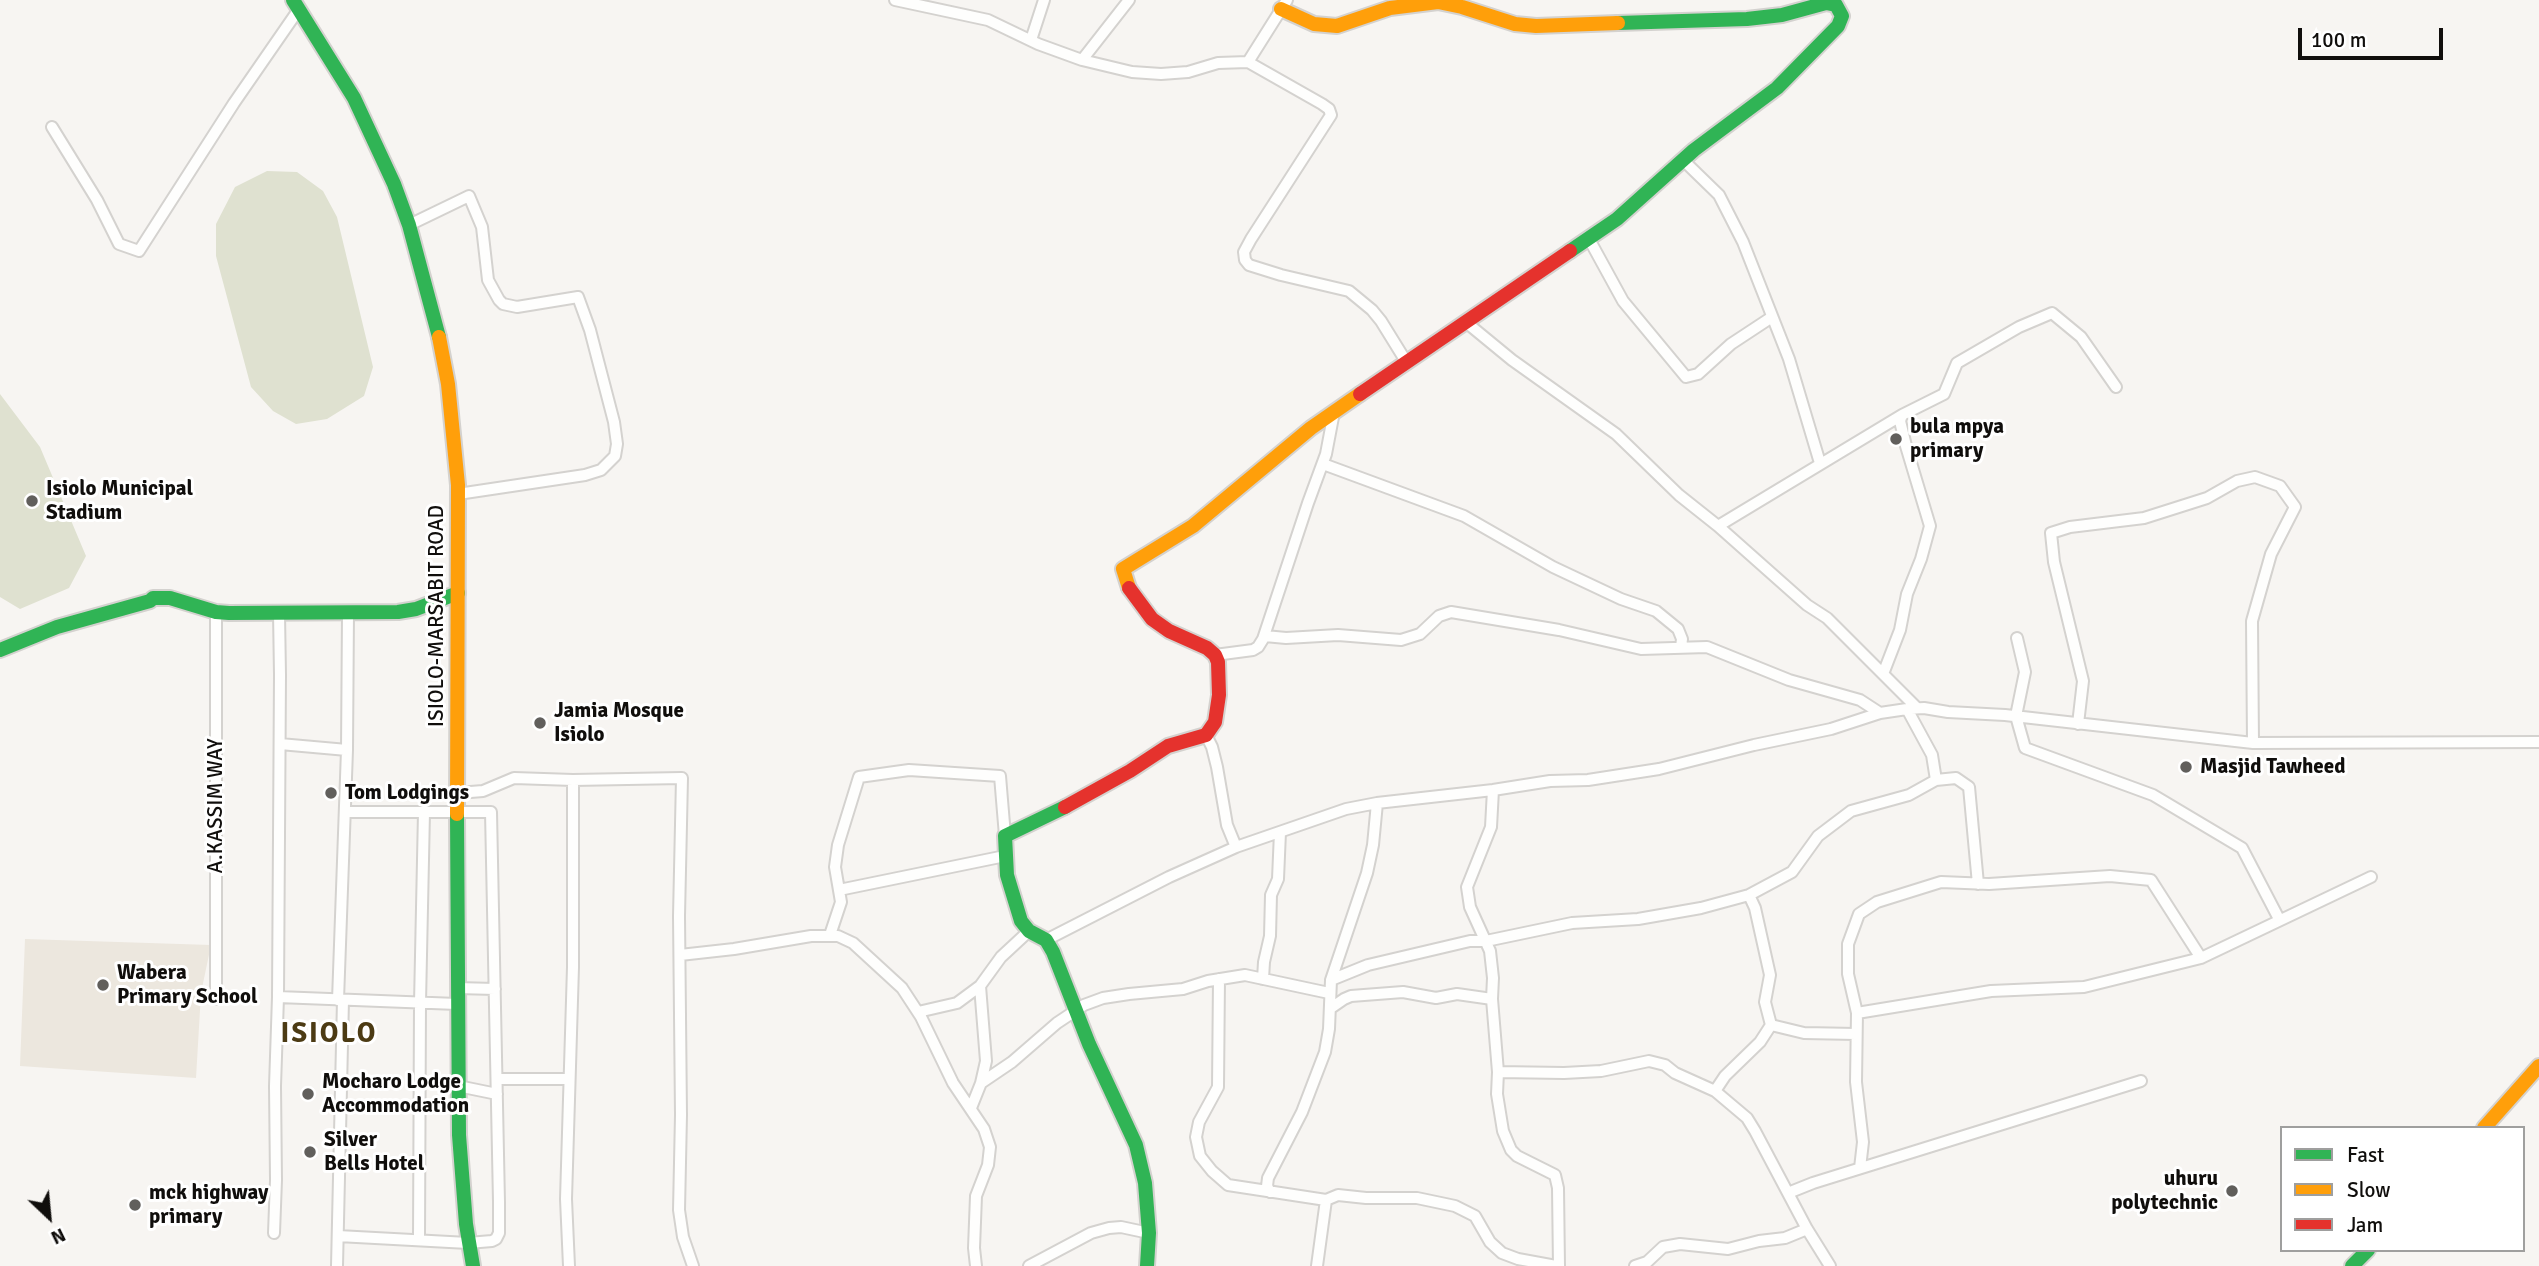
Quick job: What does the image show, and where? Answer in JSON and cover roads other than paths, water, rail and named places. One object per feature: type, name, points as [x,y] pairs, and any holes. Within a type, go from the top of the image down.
[{"type":"main road","points":[[1147,1266],[1149,1233],[1146,1183],[1136,1146],[1089,1044],[1046,940],[1029,931],[1021,921],[1005,868],[1005,836],[1130,771],[1168,746],[1206,735],[1215,722],[1219,704],[1218,662],[1215,655],[1207,648],[1169,631],[1152,619],[1130,590],[1123,569],[1193,526],[1334,412],[1589,239],[1633,206],[1683,160],[1777,88],[1838,26],[1842,16],[1839,8],[1831,4],[1818,4],[1782,15],[1747,19],[1536,26],[1515,24],[1438,2],[1390,8],[1337,26],[1314,24],[1284,5]]},
{"type":"main road","name":"ISIOLO-MARSABIT ROAD","points":[[296,4],[354,98],[389,172],[409,225],[443,352],[458,494],[458,1086],[459,1135],[468,1243],[473,1266]]},
{"type":"main road","points":[[0,650],[57,627],[153,598],[181,601],[216,612],[410,611],[458,593]]},
{"type":"main road","points":[[2486,1126],[2539,1066]]},
{"type":"main road","points":[[2353,1266],[2366,1252]]},
{"type":"street","points":[[895,0],[988,20],[1082,60],[1132,72],[1188,72],[1218,62],[1248,62],[1322,104],[1329,109],[1331,115],[1251,239],[1244,252],[1245,260],[1250,265],[1281,275],[1349,291],[1381,321],[1407,363]]},
{"type":"street","points":[[1031,40],[1044,0]]},
{"type":"street","points":[[1082,60],[1129,0]]},
{"type":"street","points":[[52,127],[79,168],[119,244],[139,251],[296,4]]},
{"type":"street","points":[[1248,62],[1284,5]]},
{"type":"street","points":[[1683,160],[1707,182],[1726,208],[1743,242],[1788,359],[1820,463]]},
{"type":"street","points":[[409,225],[469,196],[482,227],[488,280],[503,304],[517,307],[578,297],[590,330],[614,422],[617,444],[615,456],[601,470],[585,475],[458,494]]},
{"type":"street","points":[[1589,239],[1623,301],[1686,377],[1698,374],[1731,344],[1772,317]]},
{"type":"street","points":[[1718,526],[1902,415],[1944,394],[1957,363],[2018,327],[2052,313],[2081,337],[2116,387]]},
{"type":"street","points":[[1467,323],[1512,360],[1616,434],[1679,495],[1807,605],[1827,618],[1857,651],[1883,674],[1912,709],[1932,755],[1936,780]]},
{"type":"street","points":[[1215,655],[1253,650],[1265,636],[1323,464],[1334,412]]},
{"type":"street","points":[[1883,674],[1900,629],[1907,594],[1930,526],[1906,446],[1900,421],[1902,415]]},
{"type":"street","points":[[1323,464],[1464,516],[1553,567],[1621,600],[1656,611],[1678,629],[1682,636],[1681,647]]},
{"type":"street","points":[[2078,724],[2083,681],[2054,562],[2051,533],[2070,527],[2144,518],[2207,498],[2236,481],[2255,477],[2280,486],[2295,507],[2271,554],[2252,621],[2253,743]]},
{"type":"street","name":"A.KASSIM WAY","points":[[216,612],[216,999]]},
{"type":"street","points":[[337,1266],[348,612]]},
{"type":"street","points":[[1265,636],[1286,638],[1338,635],[1401,640],[1425,631],[1439,617],[1451,612],[1559,630],[1641,649],[1707,648],[1789,680],[1860,701],[1880,713]]},
{"type":"street","points":[[274,1233],[279,613]]},
{"type":"street","points":[[2017,638],[2025,672],[2016,716],[2025,748],[2152,795],[2242,848],[2279,919]]},
{"type":"street","points":[[1046,940],[1169,877],[1236,847],[1329,814],[1377,803],[1493,790],[1550,780],[1588,780],[1659,769],[1831,729],[1880,713],[1912,709],[2016,716],[2253,743],[2539,742]]},
{"type":"street","points":[[1206,735],[1214,755],[1224,814],[1236,847]]},
{"type":"street","points":[[280,744],[347,750]]},
{"type":"street","points":[[830,935],[841,902],[835,867],[838,845],[859,777],[909,770],[1000,775],[1005,836]]},
{"type":"street","points":[[458,793],[483,791],[514,778],[682,778],[679,1210],[683,1237],[693,1266]]},
{"type":"street","points":[[1331,980],[1380,962],[1470,941],[1486,941],[1572,923],[1651,917],[1701,908],[1749,895],[1791,873],[1818,836],[1852,811],[1909,795],[1936,780],[1956,778],[1969,787],[1978,884]]},
{"type":"street","points":[[569,1266],[566,1199],[573,967],[572,780]]},
{"type":"street","points":[[1219,979],[1218,1087],[1199,1122],[1196,1137],[1198,1149],[1207,1166],[1228,1185],[1326,1200],[1338,1195],[1366,1198],[1399,1196],[1455,1206],[1475,1216],[1490,1242],[1502,1253],[1518,1259],[1557,1266],[1557,1180],[1551,1171],[1532,1164],[1511,1150],[1503,1131],[1498,1105],[1492,960],[1470,907],[1467,887],[1491,827],[1493,790]]},
{"type":"street","points":[[1270,1192],[1267,1186],[1268,1178],[1302,1112],[1325,1052],[1331,1008],[1331,980],[1367,873],[1377,803]]},
{"type":"street","points":[[338,1236],[468,1243],[492,1241],[499,1233],[491,812],[346,812]]},
{"type":"street","points":[[419,1240],[424,812]]},
{"type":"street","points":[[1263,979],[1270,936],[1271,895],[1278,879],[1280,832]]},
{"type":"street","points":[[839,890],[1005,856]]},
{"type":"street","points":[[1860,1168],[1863,1142],[1856,1082],[1857,1013],[1848,974],[1848,944],[1859,914],[1877,902],[1941,882],[1978,884],[2110,876],[2151,880],[2201,958]]},
{"type":"street","points":[[1857,1013],[1992,991],[2084,987],[2201,958],[2371,877]]},
{"type":"street","points":[[1715,1091],[1725,1076],[1760,1042],[1771,1025],[1765,1002],[1770,975],[1755,908],[1749,895]]},
{"type":"street","points":[[918,1012],[957,1003],[980,986],[1000,957],[1029,931]]},
{"type":"street","points":[[680,955],[830,935],[846,938],[902,988],[918,1012],[953,1083],[984,1129],[990,1147],[988,1165],[976,1196],[976,1266]]},
{"type":"street","points":[[981,1083],[1012,1062],[1050,1028],[1077,1010],[1104,998],[1183,989],[1245,975],[1329,993]]},
{"type":"street","points":[[971,1108],[986,1061],[980,986]]},
{"type":"street","points":[[457,988],[495,989]]},
{"type":"street","points":[[1331,1008],[1351,996],[1403,992],[1436,998],[1457,994],[1492,999]]},
{"type":"street","points":[[278,997],[457,1003]]},
{"type":"street","points":[[1771,1025],[1804,1033],[1856,1034]]},
{"type":"street","points":[[1498,1072],[1601,1071],[1649,1061],[1665,1065],[1675,1073],[1715,1091],[1747,1118],[1830,1266]]},
{"type":"street","points":[[497,1079],[569,1079]]},
{"type":"street","points":[[1787,1193],[2141,1081]]},
{"type":"street","points":[[458,1086],[497,1094]]},
{"type":"street","points":[[1317,1266],[1326,1200]]},
{"type":"street","points":[[1029,1266],[1091,1233],[1109,1228],[1121,1227],[1149,1233]]},
{"type":"street","points":[[1635,1266],[1647,1262],[1663,1247],[1670,1245],[1728,1250],[1759,1241],[1784,1238],[1807,1229]]},
{"type":"place","name":"bula mpya primary","points":[[1896,439]]},
{"type":"place","name":"Isiolo Municipal Stadium","points":[[32,501]]},
{"type":"place","name":"Jamia Mosque Isiolo","points":[[540,723]]},
{"type":"place","name":"Masjid Tawheed","points":[[2186,767]]},
{"type":"place","name":"Tom Lodgings","points":[[331,793]]},
{"type":"place","name":"Wabera Primary School","points":[[103,985]]},
{"type":"place","name":"Mocharo Lodge Accommodation","points":[[308,1094]]},
{"type":"place","name":"Silver Bells Hotel","points":[[310,1152]]},
{"type":"place","name":"uhuru polytechnic","points":[[2232,1191]]},
{"type":"place","name":"mck highway primary","points":[[135,1205]]},
{"type":"district","name":"ISIOLO","points":[[329,1035]]}]
